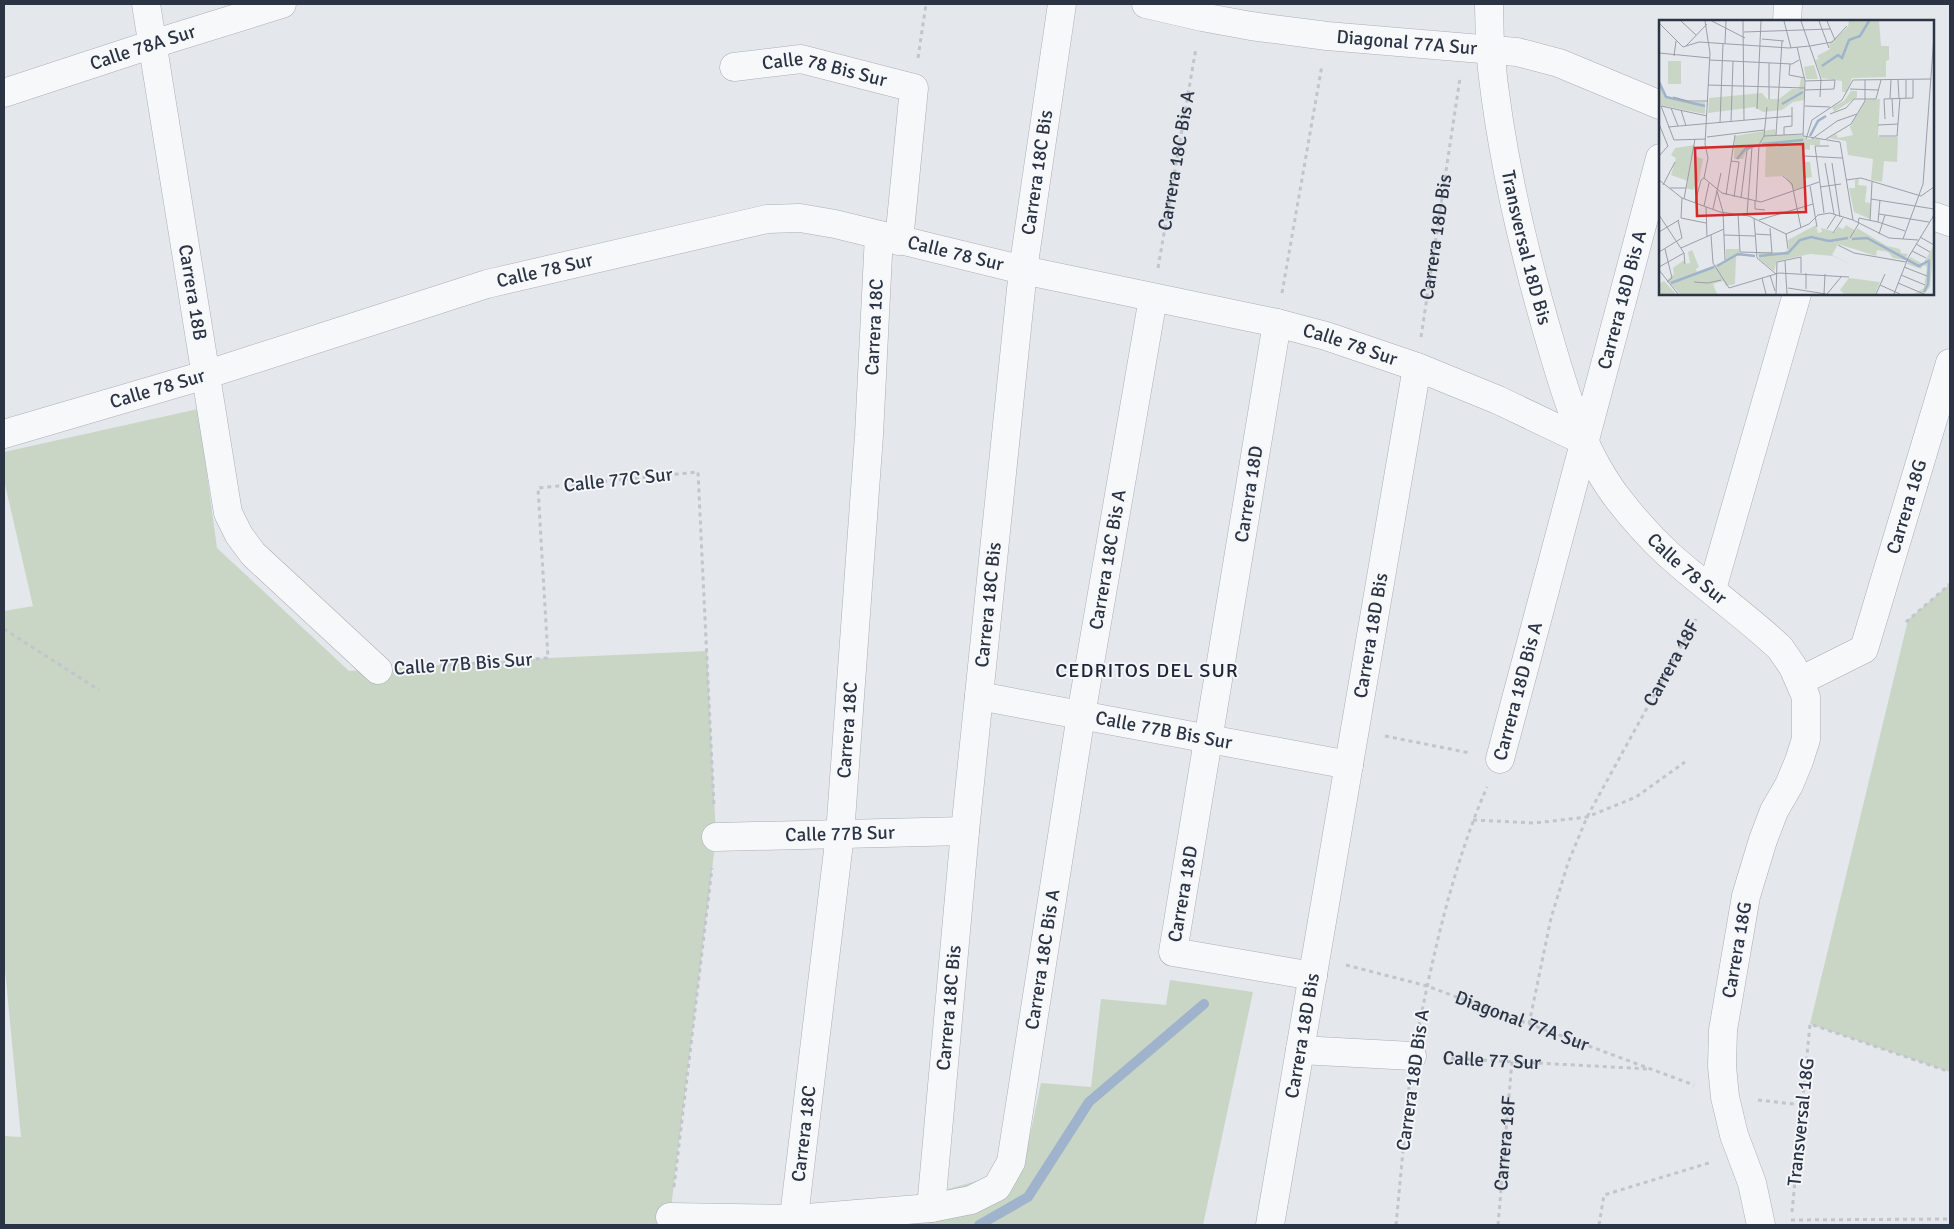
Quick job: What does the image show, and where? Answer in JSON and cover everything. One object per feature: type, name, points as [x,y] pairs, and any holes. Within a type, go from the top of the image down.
[{"type":"street","name":"Carrera 18B","points":[[146,4],[228,514],[239,535],[253,554],[378,670]]},
{"type":"street","name":"Calle 78A Sur","points":[[4,93],[282,4]]},
{"type":"street","name":"Carrera 18C Bis","points":[[931,1208],[964,831],[1023,270],[1062,4]]},
{"type":"street","name":"Diagonal 77A Sur","points":[[1146,4],[1327,36],[1517,52],[1559,63],[1659,104]]},
{"type":"street","points":[[1478,48],[1489,4]]},
{"type":"street","points":[[1787,20],[1788,4]]},
{"type":"street","name":"Transversal 18D Bis","points":[[1478,48],[1495,97],[1502,143],[1532,275],[1565,391],[1584,441]]},
{"type":"street","name":"Calle 78 Bis Sur","points":[[734,67],[801,59],[914,88]]},
{"type":"street","name":"Carrera 18C","points":[[794,1222],[840,834],[868,435],[889,238],[914,88]]},
{"type":"street","name":"Carrera 18D Bis A","points":[[1500,759],[1659,162]]},
{"type":"street","points":[[1934,216],[1950,222]]},
{"type":"street","name":"Calle 78 Sur","points":[[4,434],[205,375],[487,284],[767,219],[800,218],[835,224],[1023,270],[1277,323],[1326,336],[1417,367],[1498,400],[1584,441],[1599,470],[1618,498],[1638,522],[1667,553],[1780,648],[1787,656],[1800,681]]},
{"type":"street","points":[[1712,589],[1797,295]]},
{"type":"street","name":"Carrera 18C Bis A","points":[[670,1217],[794,1222],[931,1208],[971,1200],[996,1187],[1011,1162],[1081,715],[1153,298]]},
{"type":"street","name":"Carrera 18D","points":[[1277,323],[1173,952],[1314,967]]},
{"type":"street","name":"Carrera 18G","points":[[1761,1222],[1752,1183],[1734,1135],[1725,1097],[1722,1066],[1724,1030],[1746,896],[1762,840],[1774,811],[1789,785],[1806,739],[1806,697],[1800,681],[1864,649],[1950,363]]},
{"type":"street","name":"Carrera 18D Bis","points":[[1270,1225],[1417,367]]},
{"type":"street","name":"Calle 77B Bis Sur","points":[[978,696],[1349,766]]},
{"type":"street","name":"Calle 77B Sur","points":[[716,837],[964,831]]},
{"type":"street","points":[[1300,1050],[1412,1056]]},
{"type":"path","points":[[914,88],[926,4]]},
{"type":"path","name":"Carrera 18C Bis A","points":[[1153,298],[1211,14]]},
{"type":"path","points":[[1277,323],[1327,36]]},
{"type":"path","name":"Carrera 18D Bis","points":[[1417,367],[1478,48]]},
{"type":"path","name":"Calle 77C Sur","points":[[548,658],[538,488],[698,472]]},
{"type":"path","name":"Carrera 18F","points":[[1529,1024],[1551,918],[1568,863],[1587,817],[1712,589]]},
{"type":"path","points":[[4,630],[99,690]]},
{"type":"path","name":"Calle 77B Bis Sur","points":[[378,670],[548,658]]},
{"type":"path","points":[[1355,730],[1500,759]]},
{"type":"path","name":"Carrera 18D Bis A","points":[[1396,1225],[1412,1056],[1427,986],[1447,904],[1473,820],[1500,759]]},
{"type":"path","points":[[1473,820],[1535,823],[1587,817],[1636,797],[1684,762]]},
{"type":"path","name":"Diagonal 77A Sur","points":[[1314,967],[1427,986],[1725,1097],[1802,1105]]},
{"type":"path","name":"Transversal 18G","points":[[1791,1220],[1810,1024],[1950,1072]]},
{"type":"path","name":"Calle 77 Sur","points":[[1412,1056],[1652,1069]]},
{"type":"path","name":"Carrera 18F","points":[[1498,1225],[1512,1061]]},
{"type":"path","points":[[1599,1225],[1604,1195],[1741,1153]]},
{"type":"path","points":[[1761,1222],[1791,1220],[1950,1219]]},
{"type":"green space","points":[[198,409],[217,548],[349,671],[548,658],[707,651],[716,837],[670,1217],[667,1225],[4,1225],[4,1136],[21,1137],[4,959],[4,611],[33,606],[4,480],[4,452]]},
{"type":"green space","points":[[1950,584],[1950,1072],[1810,1024],[1908,620]]},
{"type":"green space","points":[[1170,980],[1253,992],[1203,1225],[819,1225],[1023,1168],[1041,1083],[1091,1087],[1101,999],[1166,1005]]},
{"type":"waterway","points":[[979,1225],[1028,1197],[1089,1102],[1204,1004]]},
{"type":"district","name":"CEDRITOS DEL SUR","points":[[1147,670]]}]
